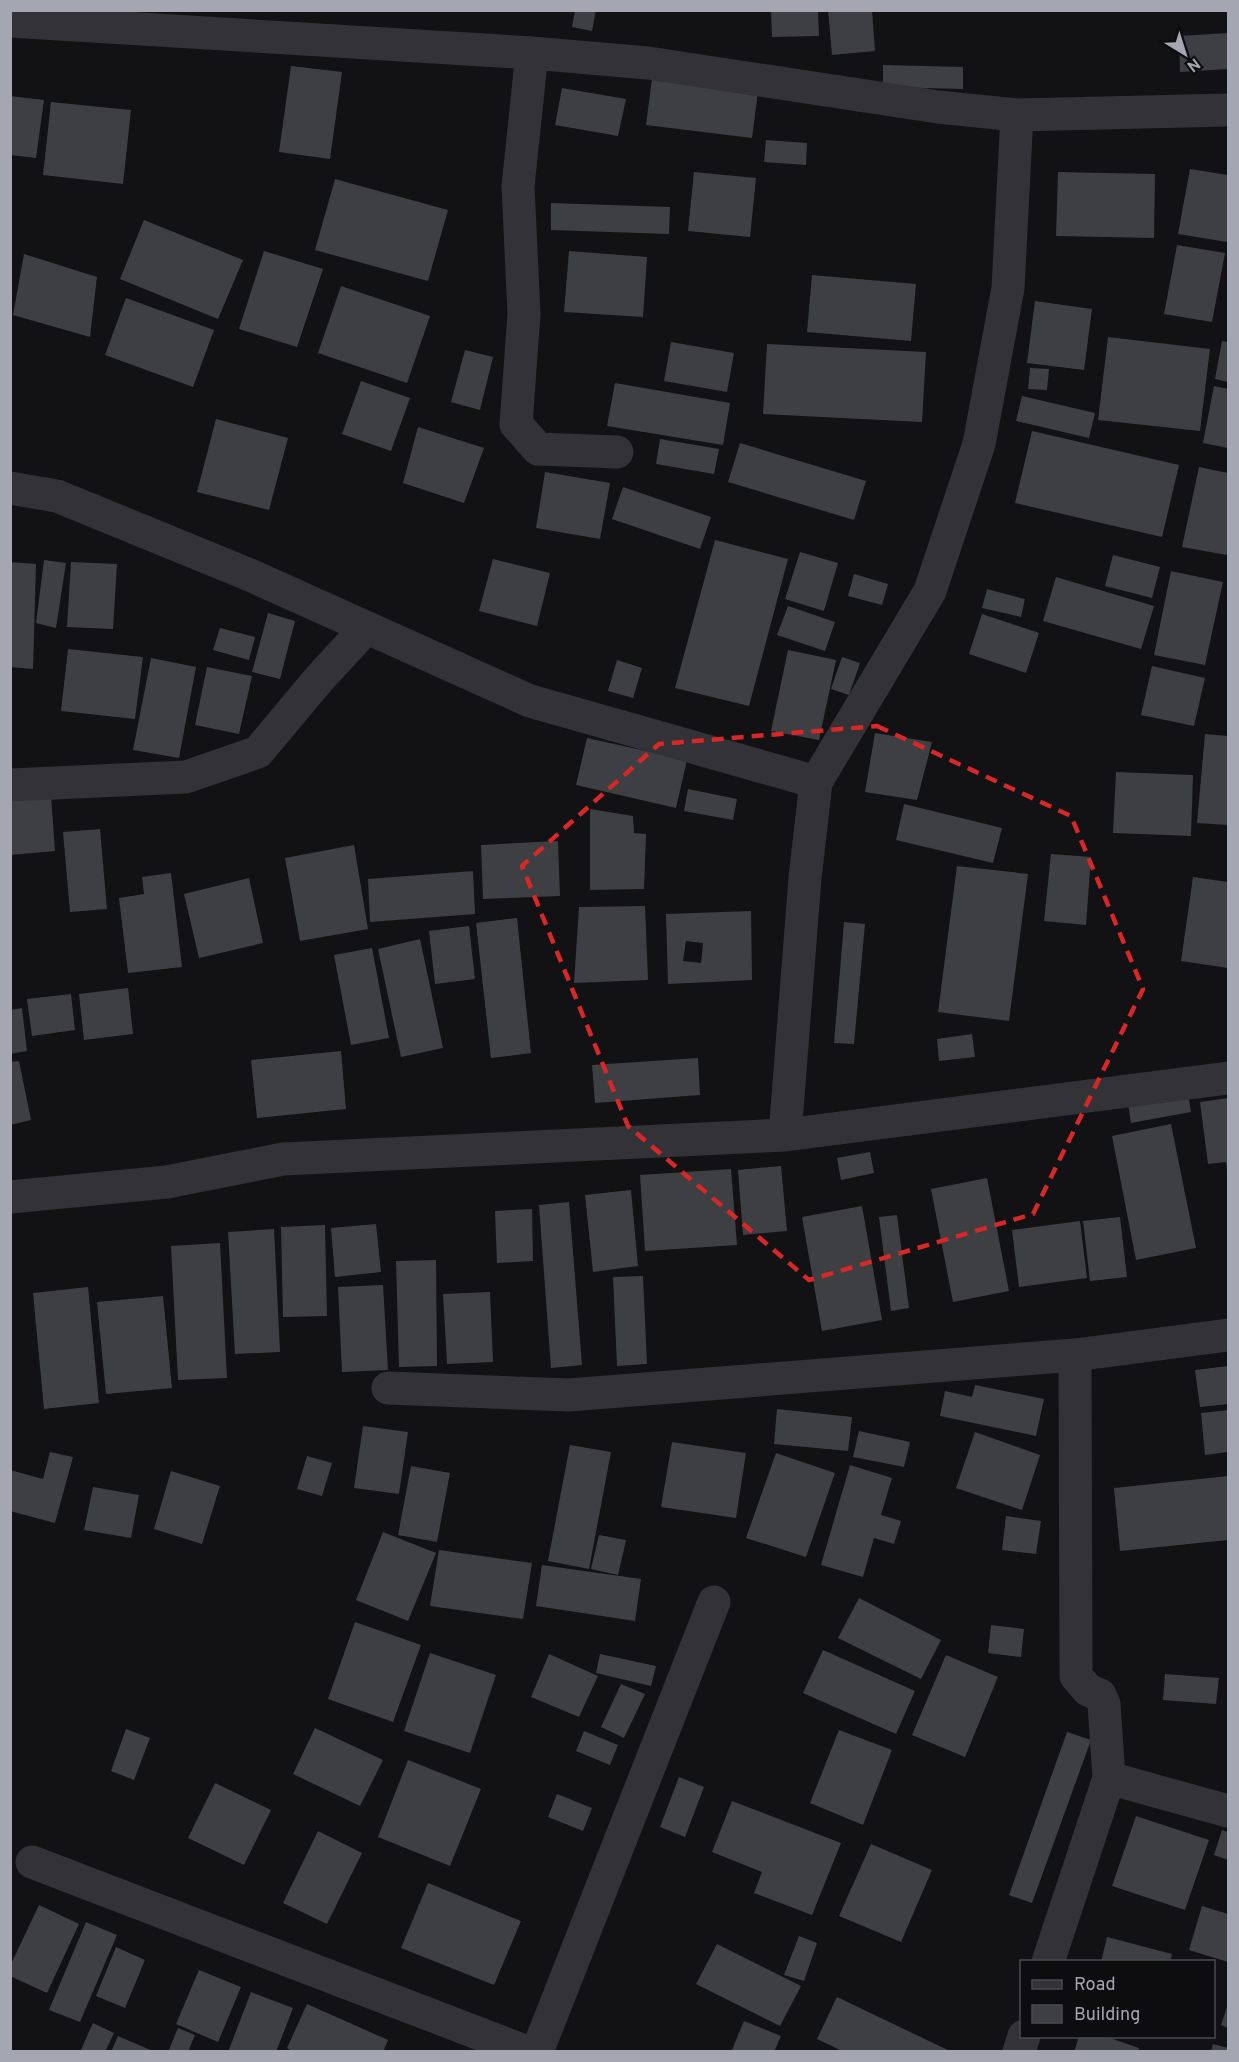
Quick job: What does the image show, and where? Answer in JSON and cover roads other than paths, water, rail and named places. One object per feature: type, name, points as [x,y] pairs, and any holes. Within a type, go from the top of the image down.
[{"type":"street","points":[[10,21],[532,53],[648,63],[938,107],[1017,115],[1228,110]]},
{"type":"street","points":[[532,53],[518,186],[524,314],[516,424],[538,449],[617,452]]},
{"type":"street","points":[[785,1135],[804,890],[816,782],[930,591],[979,444],[1008,288],[1017,115]]},
{"type":"street","points":[[10,488],[57,496],[250,575],[530,701],[816,782]]},
{"type":"street","points":[[10,785],[186,777],[258,752],[319,679],[366,628]]},
{"type":"street","points":[[10,1197],[167,1182],[283,1159],[785,1135],[1228,1078]]},
{"type":"street","points":[[388,1388],[569,1395],[1075,1356],[1228,1335]]},
{"type":"street","points":[[1049,1960],[1109,1778],[1104,1704],[1100,1695],[1088,1690],[1076,1676],[1075,1356]]},
{"type":"street","points":[[537,2052],[714,1602]]},
{"type":"street","points":[[1109,1778],[1228,1811]]},
{"type":"street","points":[[32,1862],[527,2052]]}]
